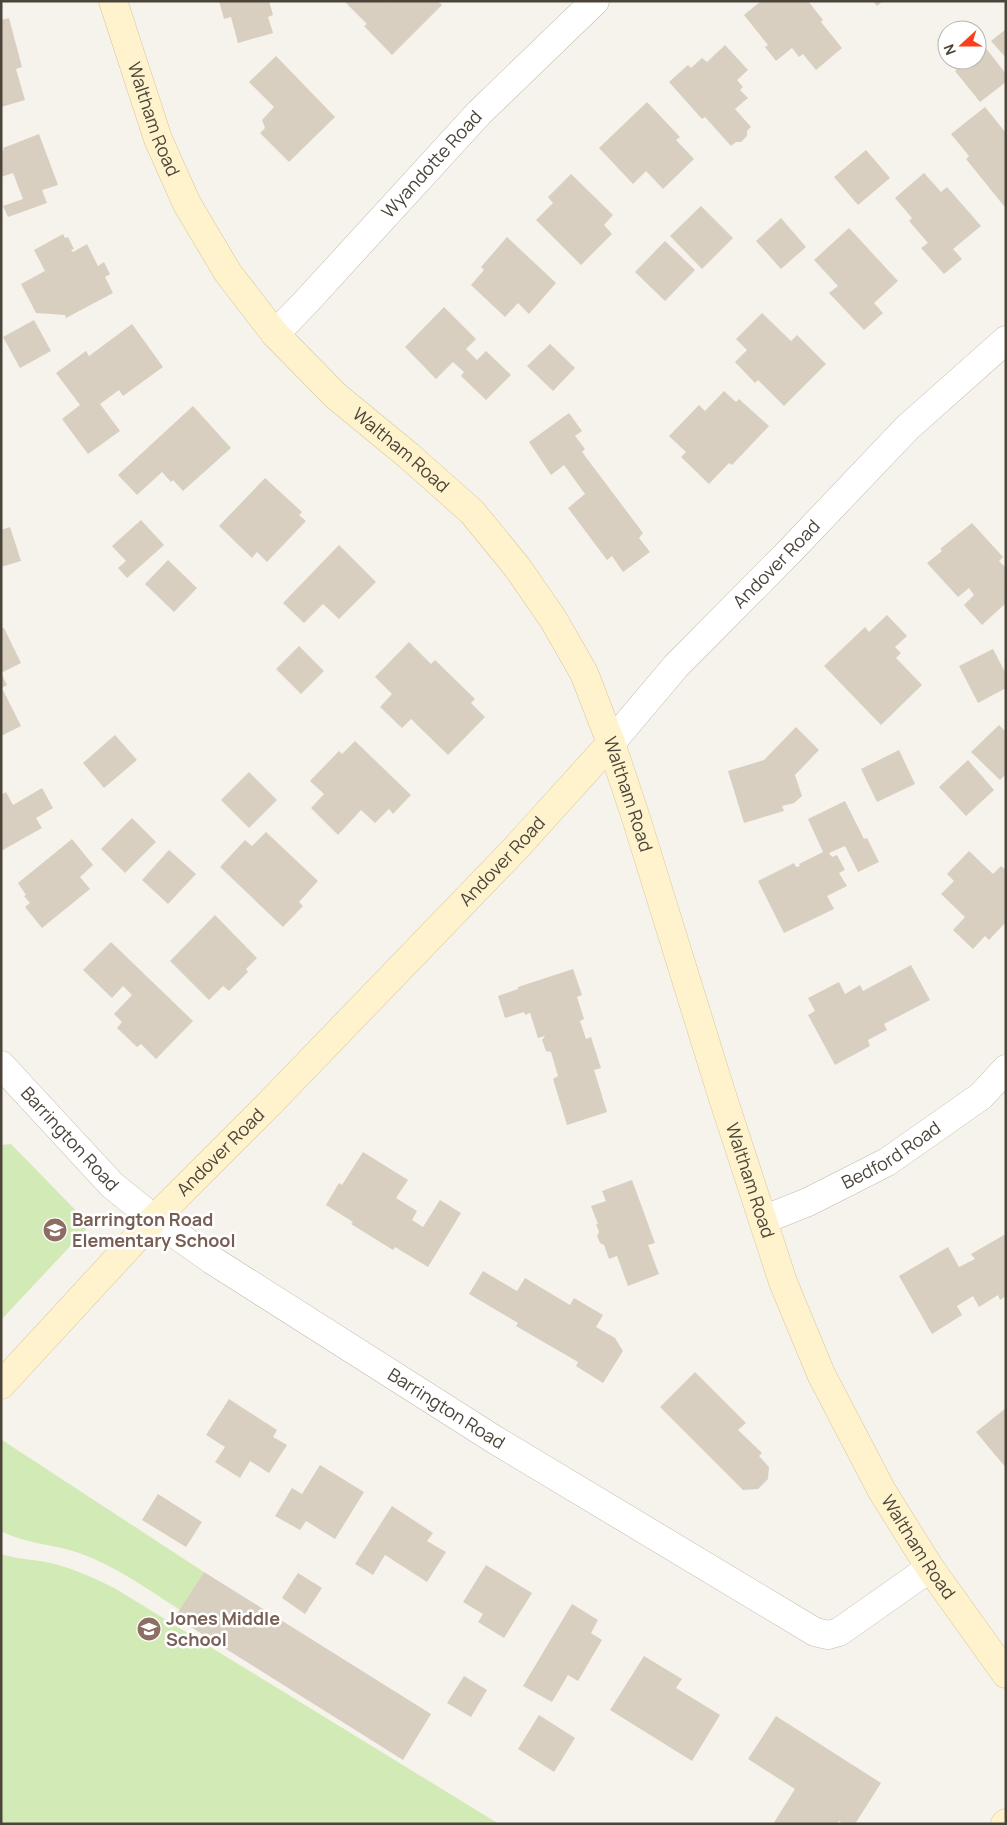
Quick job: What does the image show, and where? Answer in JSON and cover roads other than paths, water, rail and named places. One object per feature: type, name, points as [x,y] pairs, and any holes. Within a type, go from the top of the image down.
[{"type":"street","name":"Waltham Road","points":[[113,1],[158,139],[187,204],[228,273],[275,334],[336,396],[409,456],[472,512],[518,567],[553,619],[584,673],[611,743],[667,914],[720,1089],[783,1282],[821,1374],[882,1491],[930,1568],[1006,1674]]},
{"type":"street","name":"Wyandotte Road","points":[[275,334],[479,113],[595,1]]},
{"type":"street","name":"Andover Road","points":[[1,1385],[154,1219],[271,1102],[515,849],[611,743],[676,666],[791,550],[907,428],[1006,340]]},
{"type":"street","name":"Barrington Road","points":[[1,1065],[112,1185],[154,1219],[229,1272],[492,1438],[815,1632],[828,1635],[839,1632],[930,1568]]},
{"type":"street","name":"Bedford Road","points":[[763,1220],[808,1202],[887,1162],[981,1096],[1006,1069]]},
{"type":"place","name":"Barrington Road Elementary School","points":[[55,1230]]},
{"type":"place","name":"Jones Middle School","points":[[149,1629]]}]
